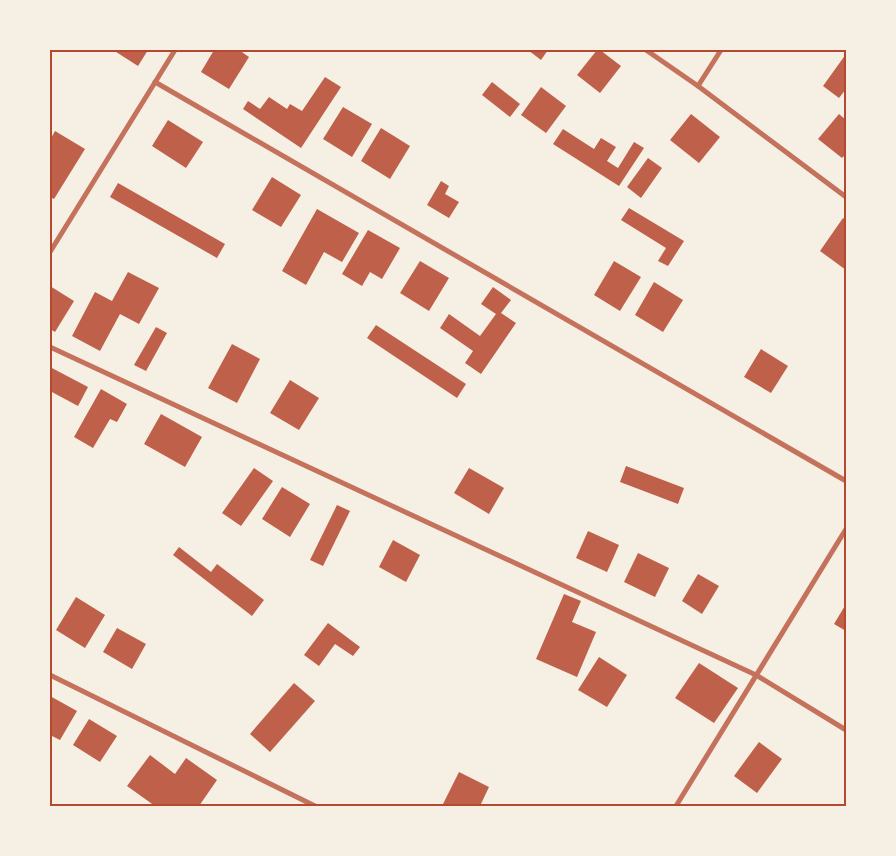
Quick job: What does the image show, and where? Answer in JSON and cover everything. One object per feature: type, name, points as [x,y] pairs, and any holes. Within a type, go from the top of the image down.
[{"type":"street","points":[[50,252],[176,50]]},
{"type":"street","points":[[646,50],[698,86],[846,197]]},
{"type":"street","points":[[698,86],[721,50]]},
{"type":"street","points":[[155,82],[846,481]]},
{"type":"street","points":[[50,347],[756,675],[846,730]]},
{"type":"street","points":[[676,806],[846,529]]},
{"type":"street","points":[[50,676],[315,806]]},
{"type":"building","points":[[113,50],[148,50],[138,66]]},
{"type":"building","points":[[214,50],[239,50],[249,57],[229,89],[201,72]]},
{"type":"building","points":[[528,50],[548,50],[541,60]]},
{"type":"building","points":[[597,50],[600,50],[621,66],[600,93],[577,75]]},
{"type":"building","points":[[846,54],[846,89],[839,98],[823,86]]},
{"type":"building","points":[[325,77],[341,87],[301,148],[243,109],[248,101],[260,109],[269,97],[287,109],[290,104],[302,111]]},
{"type":"building","points":[[492,82],[520,104],[510,117],[482,95]]},
{"type":"building","points":[[541,87],[566,106],[546,133],[521,115]]},
{"type":"building","points":[[343,107],[372,124],[352,157],[323,139]]},
{"type":"building","points":[[691,114],[720,137],[699,163],[670,140]]},
{"type":"building","points":[[839,114],[846,120],[846,154],[842,158],[818,139]]},
{"type":"building","points":[[168,120],[203,142],[186,168],[152,146]]},
{"type":"building","points":[[381,128],[410,146],[390,179],[361,161]]},
{"type":"building","points":[[563,129],[594,149],[601,138],[616,147],[607,161],[618,168],[634,142],[644,148],[619,186],[553,144]]},
{"type":"building","points":[[55,131],[85,149],[54,199],[50,197],[50,140]]},
{"type":"building","points":[[648,158],[662,168],[641,198],[627,187]]},
{"type":"building","points":[[272,177],[301,195],[281,227],[252,210]]},
{"type":"building","points":[[441,181],[449,186],[445,194],[459,202],[449,218],[427,205]]},
{"type":"building","points":[[118,183],[225,244],[217,258],[110,197]]},
{"type":"building","points":[[629,208],[684,241],[668,266],[658,261],[666,248],[621,220]]},
{"type":"building","points":[[317,209],[359,233],[342,262],[324,252],[306,285],[282,271]]},
{"type":"building","points":[[843,218],[846,220],[846,270],[820,251]]},
{"type":"building","points":[[368,230],[400,248],[382,279],[370,272],[362,286],[342,274]]},
{"type":"building","points":[[420,261],[449,278],[429,311],[400,293]]},
{"type":"building","points":[[614,261],[641,277],[620,311],[594,295]]},
{"type":"building","points":[[128,272],[159,288],[139,324],[120,314],[100,351],[72,336],[95,292],[112,301]]},
{"type":"building","points":[[654,282],[683,300],[663,332],[635,315]]},
{"type":"building","points":[[50,286],[74,301],[55,332],[50,329]]},
{"type":"building","points":[[493,287],[511,300],[501,313],[516,323],[481,374],[465,363],[473,351],[440,328],[449,314],[480,336],[496,314],[481,304]]},
{"type":"building","points":[[376,325],[466,384],[457,398],[367,338]]},
{"type":"building","points":[[156,327],[167,333],[146,371],[134,365]]},
{"type":"building","points":[[232,344],[260,359],[237,403],[208,388]]},
{"type":"building","points":[[761,349],[788,366],[771,393],[744,377]]},
{"type":"building","points":[[50,367],[88,387],[78,406],[50,391]]},
{"type":"building","points":[[290,380],[319,398],[299,430],[270,413]]},
{"type":"building","points":[[101,389],[127,404],[117,422],[110,419],[93,448],[74,437]]},
{"type":"building","points":[[161,414],[202,437],[185,467],[144,444]]},
{"type":"building","points":[[626,466],[684,488],[678,504],[620,482]]},
{"type":"building","points":[[254,468],[273,481],[241,526],[222,513]]},
{"type":"building","points":[[469,468],[504,488],[489,514],[454,493]]},
{"type":"building","points":[[282,487],[310,504],[290,537],[262,519]]},
{"type":"building","points":[[337,505],[350,511],[323,566],[310,560]]},
{"type":"building","points":[[588,531],[619,545],[607,572],[576,558]]},
{"type":"building","points":[[393,540],[420,555],[406,582],[379,567]]},
{"type":"building","points":[[179,547],[211,572],[217,564],[264,600],[252,616],[173,555]]},
{"type":"building","points":[[638,553],[669,568],[655,597],[624,582]]},
{"type":"building","points":[[698,574],[719,586],[702,614],[682,601]]},
{"type":"building","points":[[564,594],[581,601],[572,622],[596,632],[577,677],[536,659]]},
{"type":"building","points":[[76,597],[105,615],[85,648],[56,630]]},
{"type":"building","points":[[846,604],[846,631],[834,624]]},
{"type":"building","points":[[328,623],[360,647],[353,656],[335,644],[319,666],[304,655]]},
{"type":"building","points":[[117,628],[146,644],[132,669],[103,652]]},
{"type":"building","points":[[599,657],[627,675],[607,707],[578,690]]},
{"type":"building","points":[[699,663],[738,688],[714,723],[675,698]]},
{"type":"building","points":[[294,683],[315,701],[270,752],[250,734]]},
{"type":"building","points":[[50,696],[77,711],[60,740],[50,735]]},
{"type":"building","points":[[89,719],[117,736],[100,762],[73,745]]},
{"type":"building","points":[[759,742],[782,759],[757,793],[734,776]]},
{"type":"building","points":[[150,755],[175,774],[186,758],[217,780],[199,806],[155,806],[127,786]]},
{"type":"building","points":[[459,772],[489,787],[480,806],[442,806]]}]
